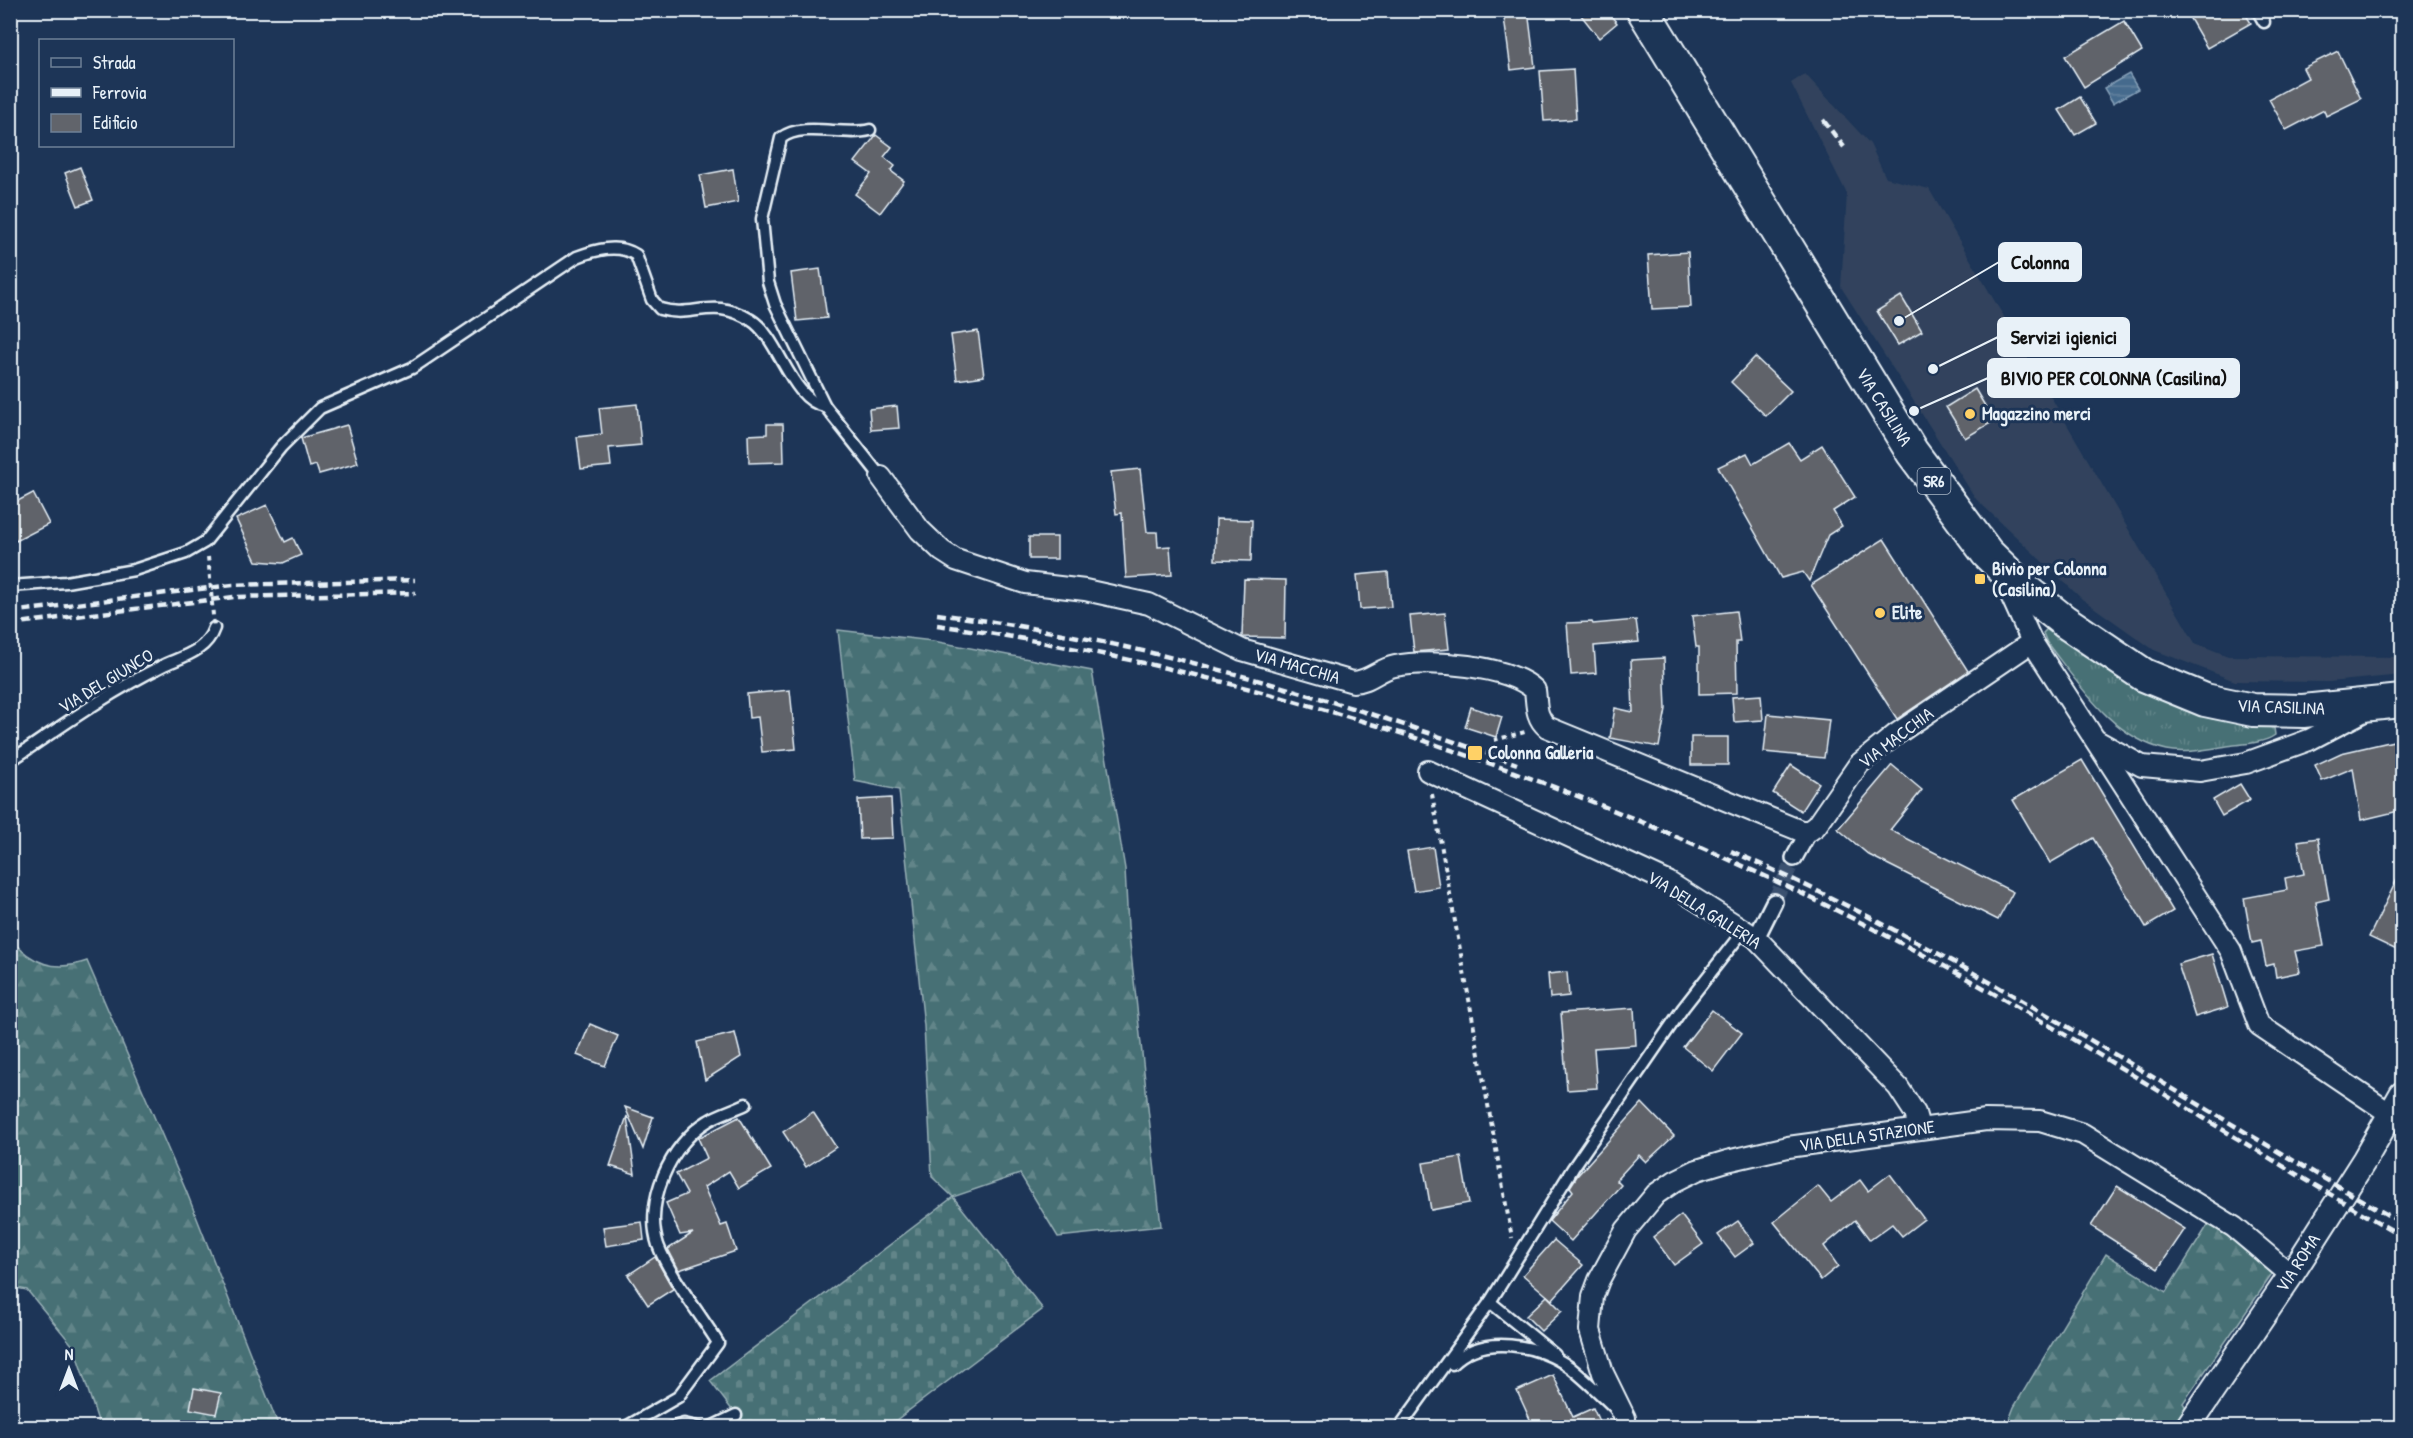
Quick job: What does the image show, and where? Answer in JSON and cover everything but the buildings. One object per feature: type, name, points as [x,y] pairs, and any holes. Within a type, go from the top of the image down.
[{"type":"main road","name":"VIA CASILINA","points":[[1642,10],[1912,452],[1994,562],[2064,621],[2105,651],[2144,675],[2179,691],[2205,700],[2253,710],[2303,711],[2389,703]]},
{"type":"street","name":"VIA MACCHIA","points":[[880,477],[920,530],[956,560],[1025,583],[1085,590],[1149,604],[1242,650],[1353,682],[1361,682],[1395,666],[1422,664],[1454,666],[1511,675],[1527,682],[1535,690],[1537,712],[1540,721],[1547,727]]},
{"type":"street","points":[[1994,562],[2032,642],[2231,951],[2259,1025],[2397,1104]]},
{"type":"street","name":"VIA MACCHIA","points":[[1809,831],[1816,826],[1859,764],[1895,735],[2032,642]]},
{"type":"street","points":[[2095,740],[2142,766],[2200,771],[2246,763],[2308,740],[2389,703]]},
{"type":"street","points":[[1547,727],[1791,828],[1809,831],[1794,858]]},
{"type":"street","name":"VIA DELLA GALLERIA","points":[[1428,771],[1668,882],[1750,934],[1898,1087],[1915,1113],[1919,1127]]},
{"type":"street","points":[[1750,934],[1774,902]]},
{"type":"street","name":"VIA ROMA","points":[[2187,1428],[2291,1275],[2397,1104]]},
{"type":"street","name":"VIA DELLA STAZIONE","points":[[1630,1423],[1592,1342],[1592,1306],[1599,1280],[1626,1230],[1656,1194],[1697,1170],[1727,1161],[1788,1148],[1919,1127],[1986,1120],[2040,1121],[2083,1134],[2234,1227],[2291,1275]]},
{"type":"lane","points":[[2257,10],[2264,22]]},
{"type":"lane","points":[[870,130],[857,134],[811,131],[786,134],[777,144],[764,204],[762,230],[768,282],[775,304],[825,406],[880,477]]},
{"type":"lane","points":[[10,586],[66,582],[134,570],[186,553],[205,542],[281,447],[320,408],[412,368],[577,257],[594,250],[615,248],[636,255],[652,300],[660,309],[727,308],[751,320],[768,337],[789,373],[811,400],[825,406]]},
{"type":"lane","name":"VIA DEL GIUNCO","points":[[10,761],[123,686],[209,641],[214,628]]},
{"type":"lane","points":[[1399,1428],[1437,1379],[1490,1302],[1573,1168],[1683,1008],[1750,934]]},
{"type":"lane","points":[[624,1428],[678,1397],[718,1343],[658,1244],[654,1205],[659,1182],[684,1143],[707,1121],[746,1104]]},
{"type":"lane","points":[[1490,1302],[1569,1367],[1630,1423]]},
{"type":"lane","points":[[1437,1379],[1455,1360],[1483,1345],[1518,1347],[1569,1367]]},
{"type":"lane","points":[[709,1428],[736,1415]]},
{"type":"lane","points":[[670,1428],[684,1424],[701,1428]]},
{"type":"path","points":[[209,566],[214,628]]},
{"type":"path","points":[[1494,740],[1547,727]]},
{"type":"path","points":[[1428,771],[1515,1259]]},
{"type":"shaded area","points":[[1805,74],[1870,144],[1886,178],[1929,189],[2195,643],[2228,656],[2402,657],[2402,675],[2329,682],[2235,681],[2154,650],[2082,599],[1976,499],[1841,287],[1847,194],[1791,83]]},
{"type":"shaded area","points":[[2129,74],[2138,89],[2113,103],[2104,88]]},
{"type":"green space","points":[[2049,627],[2129,683],[2176,706],[2209,718],[2274,728],[2275,735],[2258,742],[2205,750],[2174,751],[2147,744],[2113,722],[2085,692],[2047,643],[2043,633]]},
{"type":"green space","points":[[838,630],[933,641],[1092,671],[1125,869],[1128,926],[1161,1226],[1058,1237],[1020,1174],[953,1197],[932,1177],[924,1026],[899,790],[855,781]]},
{"type":"green space","points":[[10,938],[27,955],[45,964],[65,966],[87,961],[187,1193],[279,1427],[100,1427],[74,1347],[27,1290],[11,1287]]},
{"type":"green space","points":[[953,1197],[1043,1309],[887,1427],[745,1427],[710,1381]]},
{"type":"green space","points":[[2208,1225],[2235,1236],[2273,1273],[2183,1403],[2198,1427],[2006,1428],[2014,1407],[2106,1254],[2166,1292]]},
{"type":"tunnel","points":[[1774,902],[1794,858]]},
{"type":"railway","points":[[1823,120],[1844,147]]},
{"type":"railway","points":[[10,612],[233,585],[415,580]]},
{"type":"railway","points":[[10,624],[234,597],[416,593]]},
{"type":"railway","points":[[937,614],[1085,638],[1231,673],[1375,715],[1517,764]]},
{"type":"railway","points":[[937,625],[1067,647],[1195,675],[1323,709],[1448,749],[1572,794],[1694,844],[1814,899],[1991,992],[2402,1236]]},
{"type":"railway","points":[[1731,851],[1818,891],[1988,981],[2402,1223]]},
{"type":"place","name":"Colonna","points":[[1899,321]]},
{"type":"place","name":"Servizi igienici","points":[[1933,369]]},
{"type":"place","name":"BIVIO PER COLONNA (Casilina)","points":[[1914,411]]},
{"type":"place","name":"Magazzino merci","points":[[1970,414]]},
{"type":"place","name":"Bivio per Colonna (Casilina)","points":[[1980,579]]},
{"type":"place","name":"Elite","points":[[1880,613]]},
{"type":"place","name":"Colonna Galleria","points":[[1475,753]]}]
